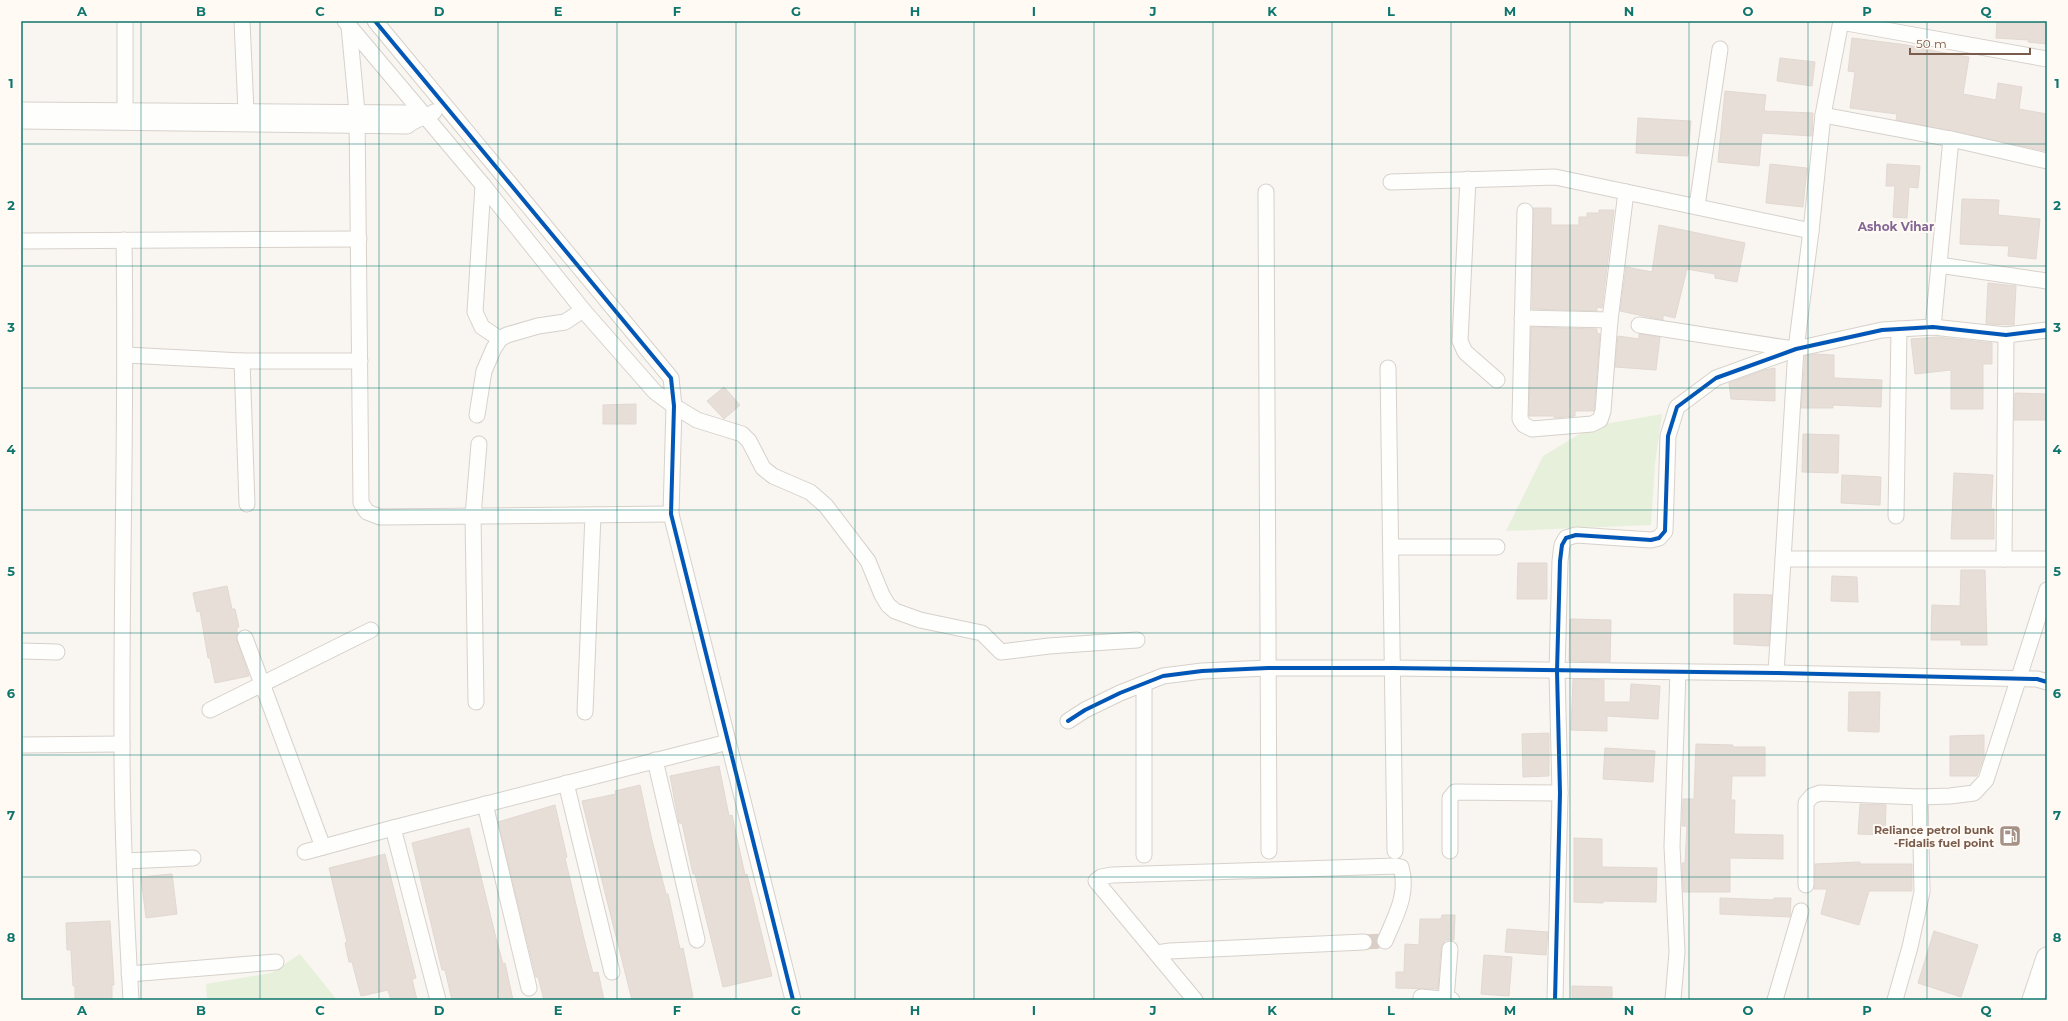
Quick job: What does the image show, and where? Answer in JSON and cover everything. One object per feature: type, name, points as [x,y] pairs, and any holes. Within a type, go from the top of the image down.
[{"type":"street","points":[[125,21],[125,111]]},
{"type":"street","points":[[242,21],[246,112]]},
{"type":"street","points":[[375,21],[671,378],[674,406],[671,514],[793,1000]]},
{"type":"street","points":[[1776,673],[1796,349],[1811,231],[1823,114],[1841,22],[2047,59]]},
{"type":"street","points":[[347,24],[420,119],[482,185],[583,310],[655,392],[697,420],[742,434],[749,441],[763,468],[773,476],[810,492],[826,506],[868,561],[882,595],[888,605],[895,611],[920,620],[982,633],[1001,652],[1136,640]]},
{"type":"street","points":[[347,24],[357,119],[361,503],[368,512],[380,517],[671,514]]},
{"type":"street","points":[[1697,206],[1720,49]]},
{"type":"street","points":[[420,119],[445,106]]},
{"type":"street","points":[[21,110],[246,112],[357,119]]},
{"type":"street","points":[[21,121],[357,119],[407,113],[420,119]]},
{"type":"street","points":[[1823,114],[2047,161]]},
{"type":"street","points":[[1933,327],[1951,140]]},
{"type":"street","points":[[1391,182],[1555,177],[1811,231]]},
{"type":"street","points":[[1468,179],[1460,342],[1465,352],[1497,380]]},
{"type":"street","points":[[482,185],[475,312],[482,327],[500,339]]},
{"type":"street","points":[[1266,192],[1269,852]]},
{"type":"street","points":[[1525,211],[1520,419],[1524,425],[1532,429],[1592,424],[1600,420],[1603,411],[1610,320],[1626,192]]},
{"type":"street","points":[[21,241],[359,239]]},
{"type":"street","points":[[124,240],[126,355],[122,744],[131,1000]]},
{"type":"street","points":[[1940,265],[2047,282]]},
{"type":"street","points":[[477,415],[484,371],[494,348],[500,339],[507,335],[538,326],[564,322],[583,310]]},
{"type":"street","points":[[1522,318],[1610,320]]},
{"type":"street","points":[[1639,325],[1796,349]]},
{"type":"street","points":[[1555,1000],[1560,793],[1557,671],[1560,561],[1562,545],[1566,538],[1576,535],[1650,540],[1660,538],[1664,531],[1668,436],[1677,408],[1716,378],[1796,349],[1882,330],[1933,327],[2006,335],[2047,330]]},
{"type":"street","points":[[1896,516],[1898,329]]},
{"type":"street","points":[[2004,559],[2006,335]]},
{"type":"street","points":[[126,355],[242,361],[360,361]]},
{"type":"street","points":[[242,361],[247,504]]},
{"type":"street","points":[[1388,368],[1395,851]]},
{"type":"street","points":[[476,702],[473,516],[479,444]]},
{"type":"street","points":[[585,712],[593,515]]},
{"type":"street","points":[[1391,547],[1496,547]]},
{"type":"street","points":[[1783,559],[2047,559]]},
{"type":"street","points":[[1806,885],[1806,803],[1812,796],[1820,793],[1835,793],[1920,797],[1974,793],[1986,780],[2017,679],[2047,590]]},
{"type":"street","points":[[210,710],[371,630]]},
{"type":"street","points":[[245,638],[323,847]]},
{"type":"street","points":[[21,651],[57,652]]},
{"type":"street","points":[[1068,720],[1092,706],[1162,676],[1202,671],[1268,668],[1393,668],[1776,673],[2037,679],[2047,682]]},
{"type":"street","points":[[1673,1000],[1676,952],[1672,846],[1678,672]]},
{"type":"street","points":[[1144,684],[1144,855]]},
{"type":"street","points":[[305,852],[728,742]]},
{"type":"street","points":[[21,745],[122,744]]},
{"type":"street","points":[[655,760],[697,940]]},
{"type":"street","points":[[566,783],[612,972]]},
{"type":"street","points":[[1450,851],[1450,798],[1455,792],[1560,793]]},
{"type":"street","points":[[1895,1000],[1910,947],[1922,892],[1920,797]]},
{"type":"street","points":[[485,804],[529,988]]},
{"type":"street","points":[[393,828],[438,1000]]},
{"type":"street","points":[[125,861],[193,858]]},
{"type":"street","points":[[1195,1000],[1096,881],[1112,875],[1401,867],[1403,874],[1403,898],[1385,941]]},
{"type":"street","points":[[1775,1000],[1801,911]]},
{"type":"street","points":[[1157,953],[1170,951],[1364,942]]},
{"type":"street","points":[[1421,997],[1449,1000],[1450,948]]},
{"type":"street","points":[[2033,1000],[2047,958]]},
{"type":"street","points":[[129,974],[276,962]]},
{"type":"green space","points":[[1662,414],[1655,464],[1651,525],[1506,531],[1543,456],[1578,435],[1605,424]]},
{"type":"green space","points":[[300,954],[337,1000],[207,1000],[206,984],[271,973]]},
{"type":"building","points":[[1997,21],[2047,21],[2047,44],[2028,42],[2029,40],[1996,38]]},
{"type":"building","points":[[1852,38],[1907,45],[1969,57],[1963,94],[1996,100],[1998,83],[2022,87],[2019,109],[2047,114],[2046,151],[1896,120],[1897,114],[1850,108],[1855,72],[1848,71]]},
{"type":"building","points":[[1780,58],[1815,62],[1812,86],[1777,81]]},
{"type":"building","points":[[1725,91],[1766,95],[1764,111],[1813,113],[1812,136],[1762,133],[1759,166],[1718,162]]},
{"type":"building","points":[[1638,118],[1691,121],[1688,156],[1636,153]]},
{"type":"building","points":[[1770,164],[1807,168],[1803,207],[1766,203]]},
{"type":"building","points":[[1887,164],[1920,166],[1918,188],[1909,187],[1907,218],[1893,217],[1895,186],[1886,186]]},
{"type":"building","points":[[1962,199],[1999,200],[1998,215],[2040,219],[2036,259],[2008,256],[2009,246],[1960,244]]},
{"type":"building","points":[[1533,208],[1551,208],[1551,225],[1579,225],[1579,217],[1587,217],[1587,213],[1599,213],[1599,210],[1614,210],[1602,308],[1597,307],[1597,311],[1532,309]]},
{"type":"building","points":[[1659,225],[1745,243],[1737,282],[1715,278],[1715,274],[1687,269],[1675,318],[1663,315],[1663,320],[1620,311],[1626,267],[1652,272]]},
{"type":"building","points":[[1988,283],[2016,286],[2014,325],[1986,324]]},
{"type":"building","points":[[1531,327],[1597,329],[1597,333],[1600,334],[1594,411],[1575,411],[1575,416],[1554,418],[1554,416],[1529,416]]},
{"type":"building","points":[[1639,334],[1660,337],[1656,370],[1615,367],[1618,336],[1639,339]]},
{"type":"building","points":[[1937,337],[1992,343],[1992,364],[1983,364],[1983,409],[1951,409],[1951,370],[1915,374],[1911,339]]},
{"type":"building","points":[[1814,354],[1834,355],[1834,378],[1882,380],[1881,407],[1833,405],[1833,408],[1801,408],[1805,356]]},
{"type":"building","points":[[1775,368],[1775,401],[1731,399],[1729,383],[1764,370]]},
{"type":"building","points":[[724,387],[740,405],[724,419],[707,401]]},
{"type":"building","points":[[2015,393],[2047,394],[2047,420],[2014,420]]},
{"type":"building","points":[[636,404],[636,424],[603,424],[603,405]]},
{"type":"building","points":[[1803,434],[1839,435],[1838,473],[1802,472]]},
{"type":"building","points":[[1954,473],[1993,475],[1991,509],[1994,509],[1994,539],[1951,539]]},
{"type":"building","points":[[1842,475],[1881,477],[1880,505],[1841,503]]},
{"type":"building","points":[[1518,563],[1547,563],[1547,599],[1517,599]]},
{"type":"building","points":[[1961,570],[1985,570],[1987,645],[1961,645],[1961,640],[1931,640],[1932,605],[1960,606]]},
{"type":"building","points":[[1832,576],[1857,577],[1858,602],[1831,601]]},
{"type":"building","points":[[227,586],[232,609],[235,609],[239,627],[237,627],[237,641],[249,676],[215,683],[210,658],[208,658],[200,611],[197,612],[193,593]]},
{"type":"building","points":[[1734,594],[1772,595],[1769,646],[1734,644]]},
{"type":"building","points":[[1570,619],[1611,620],[1610,662],[1569,661]]},
{"type":"building","points":[[1573,679],[1604,680],[1604,702],[1630,702],[1631,684],[1660,686],[1658,719],[1607,716],[1607,731],[1571,730]]},
{"type":"building","points":[[1849,692],[1880,692],[1879,732],[1848,731]]},
{"type":"building","points":[[1549,733],[1549,776],[1523,777],[1522,734]]},
{"type":"building","points":[[1984,735],[1984,757],[1977,776],[1950,776],[1950,736]]},
{"type":"building","points":[[1696,744],[1733,745],[1733,747],[1765,747],[1765,776],[1732,776],[1731,800],[1735,800],[1734,834],[1783,835],[1783,859],[1730,858],[1730,892],[1683,892],[1682,863],[1685,863],[1687,826],[1682,826],[1683,799],[1694,799]]},
{"type":"building","points":[[1605,748],[1655,751],[1653,782],[1603,779]]},
{"type":"building","points":[[719,766],[729,816],[732,815],[745,875],[747,874],[772,976],[723,987],[695,874],[693,874],[682,823],[679,823],[670,776]]},
{"type":"building","points":[[640,785],[651,836],[666,894],[668,894],[680,949],[683,948],[693,997],[679,1000],[632,1000],[582,801],[616,794],[615,791]]},
{"type":"building","points":[[1860,804],[1886,805],[1885,835],[1858,834]]},
{"type":"building","points":[[555,805],[567,857],[565,858],[585,943],[593,973],[598,972],[604,1000],[544,1000],[538,977],[536,977],[498,822]]},
{"type":"building","points":[[469,828],[503,964],[505,963],[513,1000],[452,1000],[445,970],[442,970],[412,843]]},
{"type":"building","points":[[1574,838],[1602,839],[1602,867],[1657,868],[1656,902],[1574,902]]},
{"type":"building","points":[[385,854],[416,978],[412,979],[417,1000],[391,1000],[388,990],[361,996],[352,962],[349,962],[345,943],[347,942],[329,868]]},
{"type":"building","points":[[1860,862],[1860,864],[1912,864],[1912,891],[1869,891],[1859,925],[1821,914],[1827,889],[1814,889],[1815,864]]},
{"type":"building","points":[[172,874],[177,914],[146,918],[141,877]]},
{"type":"building","points":[[1720,898],[1774,900],[1774,898],[1791,898],[1790,917],[1720,914]]},
{"type":"building","points":[[1442,915],[1455,915],[1454,940],[1445,940],[1441,948],[1438,989],[1396,988],[1396,972],[1404,972],[1405,944],[1419,945],[1420,919],[1441,919]]},
{"type":"building","points":[[110,921],[114,985],[112,985],[112,1000],[75,1000],[71,950],[67,950],[66,923]]},
{"type":"building","points":[[1507,929],[1548,932],[1546,955],[1505,952]]},
{"type":"building","points":[[1934,931],[1978,945],[1961,997],[1918,983]]},
{"type":"building","points":[[1484,955],[1512,957],[1509,996],[1481,994]]},
{"type":"building","points":[[1572,986],[1612,987],[1612,1000],[1572,1000]]},
{"type":"tunnel","points":[[1364,942],[1385,941]]},
{"type":"cycle path","points":[[375,21],[671,378],[674,406],[671,514],[793,1000]]},
{"type":"cycle path","points":[[1555,1000],[1560,793],[1557,671],[1560,561],[1562,545],[1566,538],[1576,535],[1651,540],[1659,538],[1665,531],[1668,436],[1677,407],[1716,378],[1796,349],[1882,330],[1933,327],[2006,335],[2047,330]]},
{"type":"cycle path","points":[[1068,721],[1085,710],[1120,693],[1163,676],[1202,671],[1268,668],[1393,668],[1776,673],[2037,679],[2047,682]]},
{"type":"place","name":"Reliance petrol bunk -Fidalis fuel point","points":[[2010,836]]},
{"type":"district","name":"Ashok Vihar","points":[[1896,227]]}]
